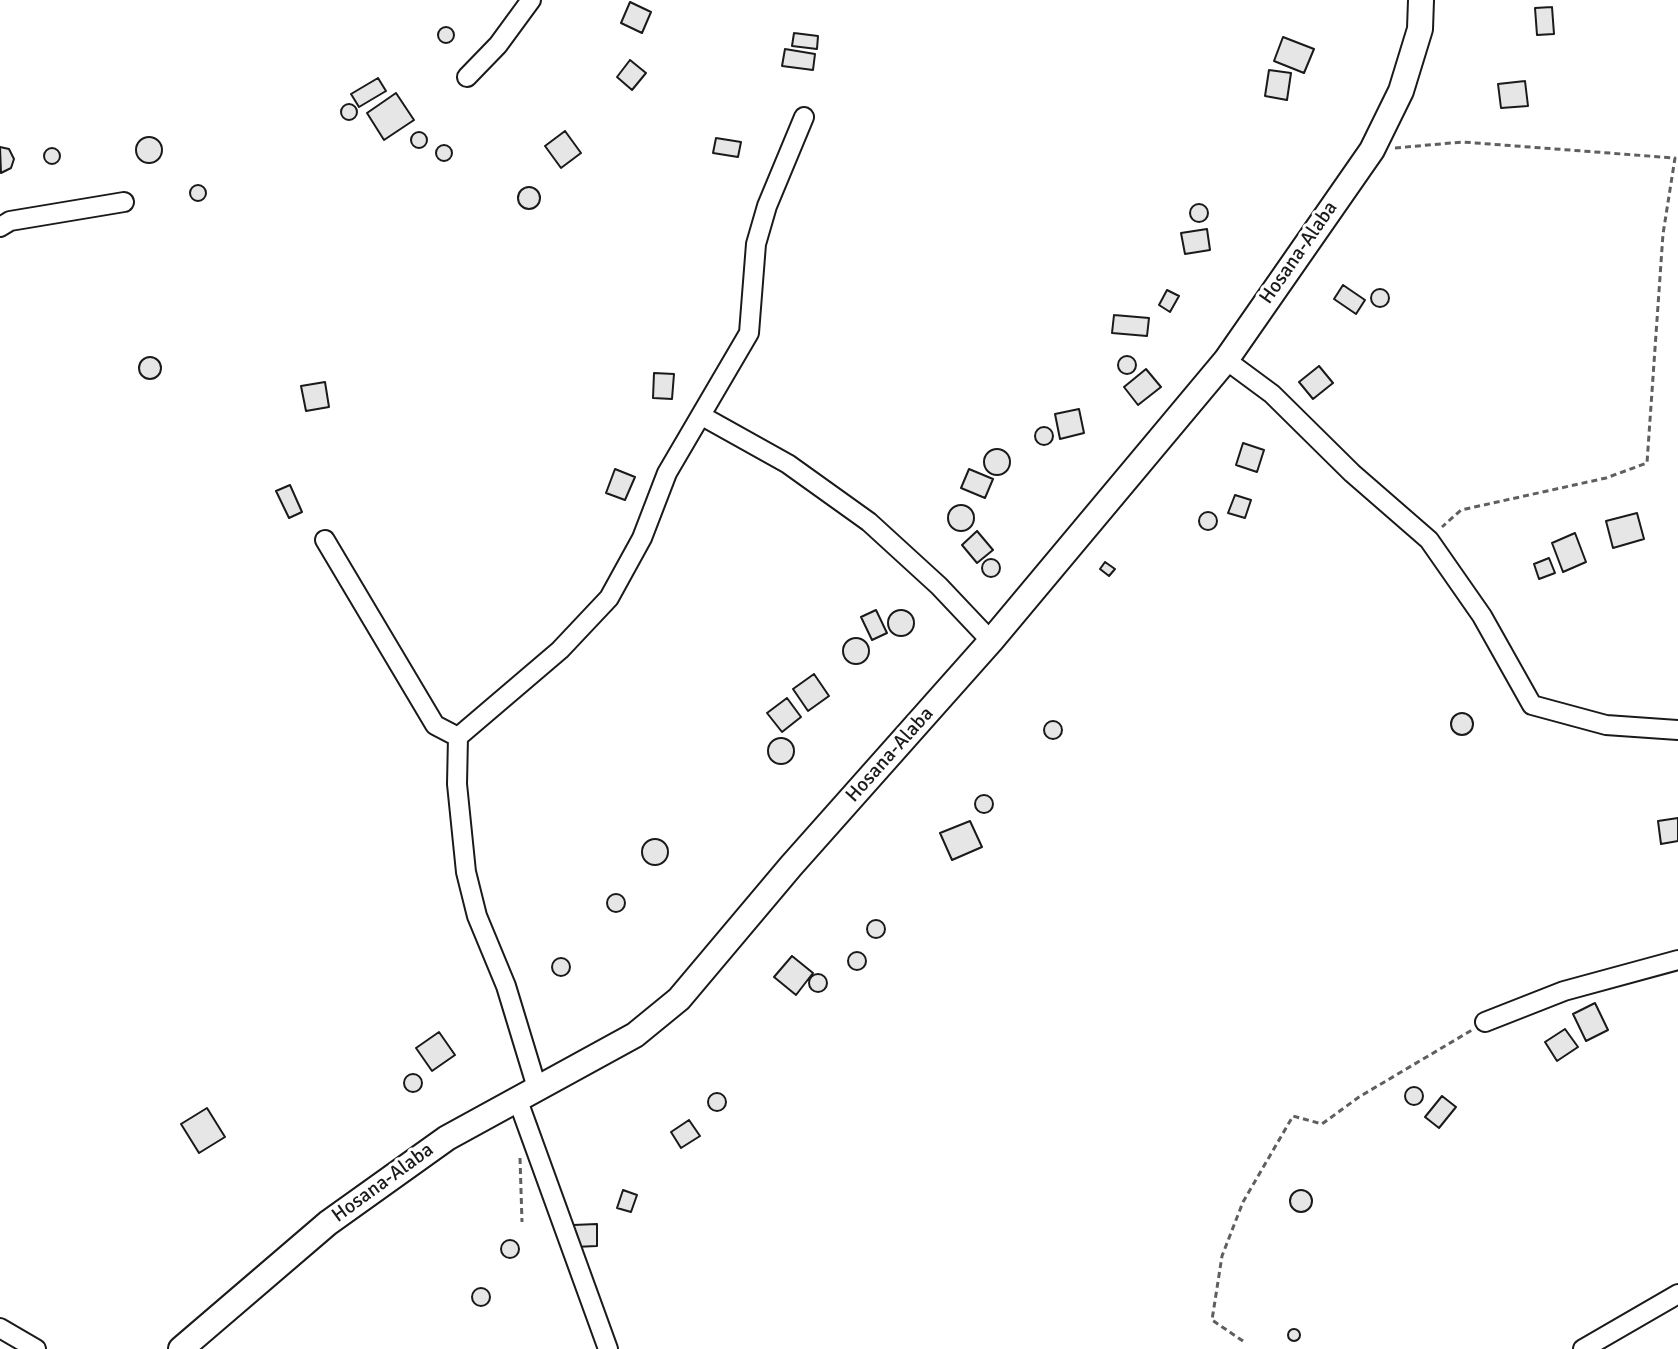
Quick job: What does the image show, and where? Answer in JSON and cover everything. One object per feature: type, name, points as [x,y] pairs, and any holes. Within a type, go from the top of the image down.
[{"type":"main road","name":"Hosana-Alaba","points":[[181,1349],[328,1223],[447,1138],[635,1035],[679,999],[791,866],[991,641],[1226,360],[1372,150],[1401,91],[1420,29],[1421,0]]},
{"type":"street","points":[[467,77],[498,45],[531,0]]},
{"type":"street","points":[[608,1349],[527,1093],[506,986],[477,916],[466,872],[457,784],[458,737],[560,650],[609,598],[642,538],[667,473],[749,333],[756,244],[767,206],[804,117]]},
{"type":"street","points":[[0,227],[10,221],[124,202]]},
{"type":"street","points":[[1226,360],[1272,394],[1352,473],[1429,540],[1482,616],[1532,705],[1606,725],[1678,730]]},
{"type":"street","points":[[702,416],[788,464],[869,522],[939,586],[991,641]]},
{"type":"street","points":[[325,540],[435,725],[458,737]]},
{"type":"street","points":[[1485,1022],[1564,991],[1678,960]]},
{"type":"street","points":[[1583,1349],[1678,1294]]},
{"type":"street","points":[[0,1328],[36,1349]]},
{"type":"path","points":[[1372,150],[1463,142],[1675,158],[1663,234],[1647,463],[1606,478],[1461,510],[1429,540]]},
{"type":"path","points":[[1243,1341],[1212,1320],[1222,1256],[1243,1202],[1293,1116],[1322,1124],[1359,1097],[1485,1022]]},
{"type":"building","points":[[630,2],[651,12],[642,33],[621,23]]},
{"type":"building","points":[[1552,7],[1554,34],[1537,35],[1535,8]]},
{"type":"building","points":[[446,27],[452,29],[452,41],[446,43],[440,41],[438,35],[440,29]]},
{"type":"building","points":[[794,33],[818,36],[817,49],[792,46]]},
{"type":"building","points":[[1283,37],[1314,49],[1304,73],[1274,61]]},
{"type":"building","points":[[785,49],[815,54],[813,70],[782,66]]},
{"type":"building","points":[[630,60],[646,73],[632,90],[617,77]]},
{"type":"building","points":[[1269,70],[1291,73],[1287,100],[1265,96]]},
{"type":"building","points":[[378,78],[386,91],[359,107],[351,94]]},
{"type":"building","points":[[1525,81],[1528,106],[1501,108],[1498,84]]},
{"type":"building","points":[[396,93],[414,120],[384,140],[367,113]]},
{"type":"building","points":[[349,104],[355,106],[355,118],[349,120],[343,118],[341,112],[343,106]]},
{"type":"building","points":[[565,131],[581,153],[561,168],[545,146]]},
{"type":"building","points":[[419,132],[425,134],[425,146],[419,148],[413,146],[411,140],[413,134]]},
{"type":"building","points":[[149,137],[158,141],[162,150],[158,159],[149,163],[140,159],[136,150],[140,141]]},
{"type":"building","points":[[716,138],[741,142],[738,157],[713,153]]},
{"type":"building","points":[[444,145],[450,147],[450,159],[444,161],[438,159],[436,153],[438,147]]},
{"type":"building","points":[[0,147],[9,149],[14,159],[11,168],[1,173]]},
{"type":"building","points":[[52,148],[58,150],[58,162],[52,164],[46,162],[44,156],[46,150]]},
{"type":"building","points":[[198,185],[204,187],[204,199],[198,201],[192,199],[190,193],[192,187]]},
{"type":"building","points":[[529,187],[537,190],[540,198],[537,206],[529,209],[521,206],[518,198],[521,190]]},
{"type":"building","points":[[1199,204],[1208,213],[1199,222],[1190,213]]},
{"type":"building","points":[[1207,229],[1210,250],[1185,254],[1181,233]]},
{"type":"building","points":[[1343,285],[1365,300],[1356,314],[1334,299]]},
{"type":"building","points":[[1380,289],[1389,298],[1380,307],[1371,298]]},
{"type":"building","points":[[1167,290],[1179,296],[1170,312],[1159,305]]},
{"type":"building","points":[[1114,315],[1149,318],[1147,336],[1112,333]]},
{"type":"building","points":[[1127,356],[1136,365],[1127,374],[1118,365]]},
{"type":"building","points":[[150,357],[158,360],[161,368],[158,376],[150,379],[142,376],[139,368],[142,360]]},
{"type":"building","points":[[1319,366],[1333,383],[1313,399],[1299,382]]},
{"type":"building","points":[[1146,369],[1161,387],[1138,405],[1124,387]]},
{"type":"building","points":[[654,373],[674,374],[672,399],[653,398]]},
{"type":"building","points":[[325,382],[329,407],[306,411],[301,386]]},
{"type":"building","points":[[1079,409],[1084,433],[1060,439],[1055,414]]},
{"type":"building","points":[[1044,427],[1053,436],[1044,445],[1035,436]]},
{"type":"building","points":[[1243,443],[1264,450],[1257,472],[1236,465]]},
{"type":"building","points":[[997,449],[1006,453],[1010,462],[1006,471],[997,475],[988,471],[984,462],[988,453]]},
{"type":"building","points":[[615,469],[635,477],[625,500],[606,493]]},
{"type":"building","points":[[969,469],[993,479],[985,498],[961,488]]},
{"type":"building","points":[[290,485],[302,512],[289,518],[276,491]]},
{"type":"building","points":[[1235,495],[1251,500],[1245,518],[1228,513]]},
{"type":"building","points":[[961,505],[970,509],[974,518],[970,527],[961,531],[952,527],[948,518],[952,509]]},
{"type":"building","points":[[1208,512],[1217,521],[1208,530],[1199,521]]},
{"type":"building","points":[[1637,513],[1644,539],[1613,548],[1606,521]]},
{"type":"building","points":[[977,531],[993,550],[977,563],[962,545]]},
{"type":"building","points":[[1575,533],[1586,562],[1563,572],[1552,543]]},
{"type":"building","points":[[1549,558],[1555,573],[1539,579],[1534,564]]},
{"type":"building","points":[[991,559],[1000,568],[991,577],[982,568]]},
{"type":"building","points":[[1105,562],[1115,569],[1109,576],[1100,569]]},
{"type":"building","points":[[876,610],[887,633],[872,640],[861,617]]},
{"type":"building","points":[[901,610],[910,614],[914,623],[910,632],[901,636],[892,632],[888,623],[892,614]]},
{"type":"building","points":[[856,638],[865,642],[869,651],[865,660],[856,664],[847,660],[843,651],[847,642]]},
{"type":"building","points":[[814,674],[829,696],[808,711],[793,689]]},
{"type":"building","points":[[787,698],[801,717],[782,732],[767,713]]},
{"type":"building","points":[[1462,713],[1470,716],[1473,724],[1470,732],[1462,735],[1454,732],[1451,724],[1454,716]]},
{"type":"building","points":[[1053,721],[1062,730],[1053,739],[1044,730]]},
{"type":"building","points":[[781,738],[790,742],[794,751],[790,760],[781,764],[772,760],[768,751],[772,742]]},
{"type":"building","points":[[984,795],[993,804],[984,813],[975,804]]},
{"type":"building","points":[[1678,818],[1678,841],[1661,844],[1658,821]]},
{"type":"building","points":[[970,821],[982,847],[952,860],[940,833]]},
{"type":"building","points":[[655,839],[664,843],[668,852],[664,861],[655,865],[646,861],[642,852],[646,843]]},
{"type":"building","points":[[616,894],[625,903],[616,912],[607,903]]},
{"type":"building","points":[[876,920],[885,929],[876,938],[867,929]]},
{"type":"building","points":[[857,952],[866,961],[857,970],[848,961]]},
{"type":"building","points":[[792,956],[813,973],[796,995],[774,977]]},
{"type":"building","points":[[561,958],[570,967],[561,976],[552,967]]},
{"type":"building","points":[[818,974],[827,983],[818,992],[809,983]]},
{"type":"building","points":[[1595,1003],[1608,1030],[1586,1041],[1573,1014]]},
{"type":"building","points":[[1565,1029],[1578,1047],[1557,1061],[1545,1042]]},
{"type":"building","points":[[439,1032],[455,1055],[432,1071],[416,1048]]},
{"type":"building","points":[[413,1074],[422,1083],[413,1092],[404,1083]]},
{"type":"building","points":[[1414,1087],[1423,1096],[1414,1105],[1405,1096]]},
{"type":"building","points":[[717,1093],[726,1102],[717,1111],[708,1102]]},
{"type":"building","points":[[1442,1096],[1456,1107],[1439,1128],[1425,1117]]},
{"type":"building","points":[[207,1108],[225,1137],[199,1153],[181,1124]]},
{"type":"building","points":[[689,1120],[700,1136],[681,1148],[671,1132]]},
{"type":"building","points":[[623,1190],[637,1195],[631,1212],[617,1208]]},
{"type":"building","points":[[1301,1190],[1309,1193],[1312,1201],[1309,1209],[1301,1212],[1293,1209],[1290,1201],[1293,1193]]},
{"type":"building","points":[[597,1224],[597,1246],[574,1247],[573,1225]]},
{"type":"building","points":[[510,1240],[519,1249],[510,1258],[501,1249]]},
{"type":"building","points":[[481,1288],[490,1297],[481,1306],[472,1297]]},
{"type":"building","points":[[1294,1329],[1300,1335],[1294,1341],[1288,1335]]}]
